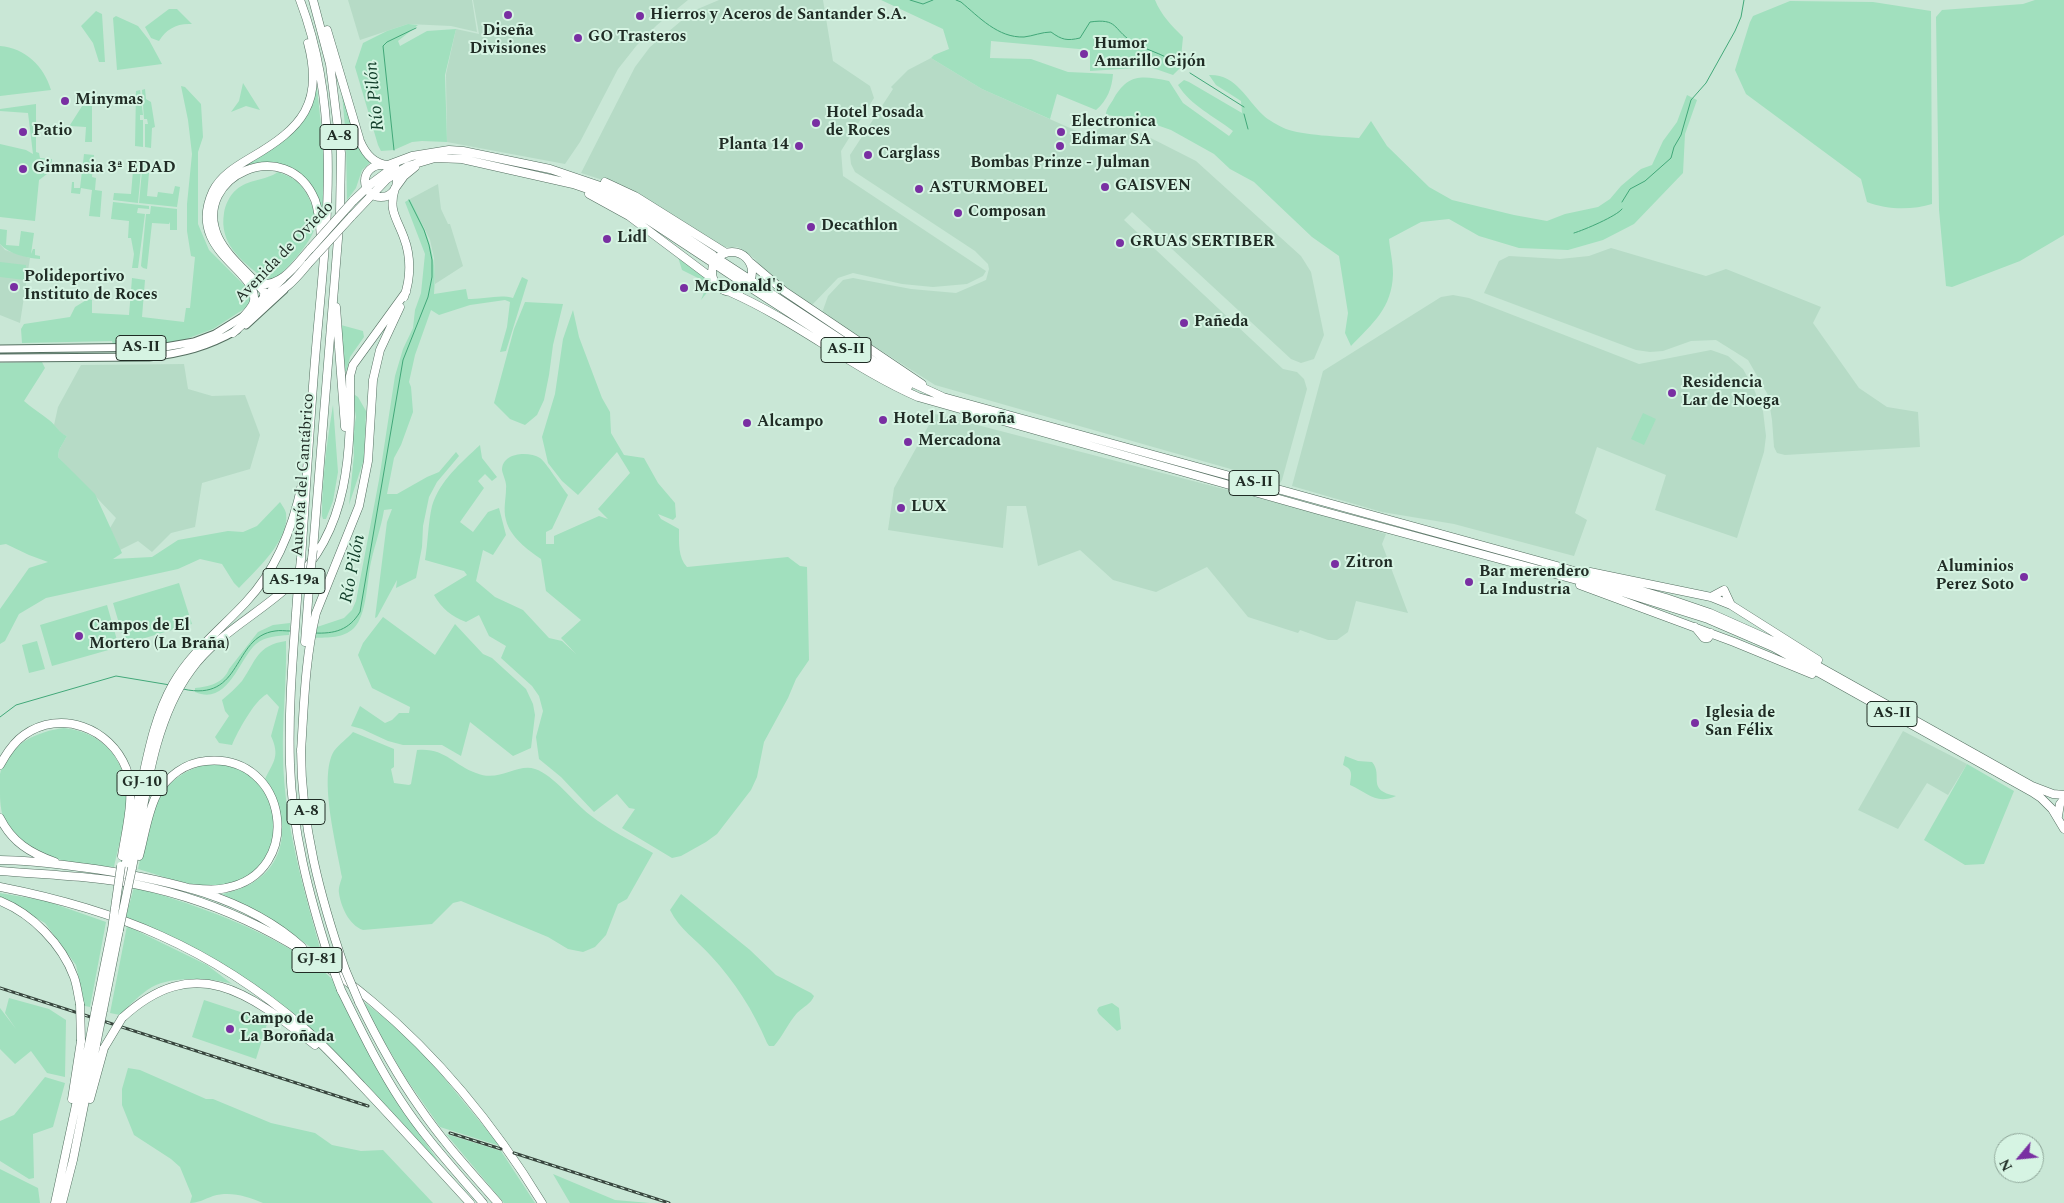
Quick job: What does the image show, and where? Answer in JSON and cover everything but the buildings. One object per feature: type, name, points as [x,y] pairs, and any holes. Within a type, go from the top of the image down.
[{"type":"highway","points":[[291,282],[275,294],[267,296],[258,293],[228,263],[213,242],[207,219],[213,192],[224,176],[232,169],[280,141],[298,122],[307,108],[313,80],[310,50],[295,0]]},
{"type":"highway","name":"Autovía del Cantábrico","points":[[300,0],[316,55],[324,101],[329,153],[323,262],[306,465],[290,700],[290,765],[295,815],[310,898],[329,958],[364,1037],[402,1103],[440,1154],[484,1203]]},
{"type":"highway","points":[[315,0],[364,151],[390,169],[396,187]]},
{"type":"highway","name":"Autovía del Cantábrico","points":[[315,0],[330,64],[341,153],[340,214],[310,575],[302,698],[301,752],[304,801],[310,843],[324,908],[345,969],[359,1002],[392,1065],[421,1110],[450,1149],[498,1203]]},
{"type":"highway","name":"AS-II","points":[[353,214],[369,191],[390,169],[428,156],[463,151],[550,169],[606,188],[638,206],[711,258],[634,211],[602,194],[573,184],[462,158],[428,156],[408,166],[390,169],[374,166],[367,172],[364,182],[369,191]]},
{"type":"highway","name":"AS-II","points":[[353,214],[369,202],[389,195],[409,170],[428,156]]},
{"type":"highway","points":[[267,296],[259,284],[224,247],[218,237],[214,217],[216,202],[222,189],[234,177],[249,168],[264,165],[282,167],[298,176],[305,184],[317,208],[323,262]]},
{"type":"highway","points":[[550,169],[602,181],[635,196],[726,253],[740,253],[784,291],[924,385],[950,398]]},
{"type":"highway","points":[[543,177],[599,198],[629,216],[713,279],[719,288],[760,305],[891,386],[945,406]]},
{"type":"highway","name":"AS-19a","points":[[188,669],[225,636],[292,584],[310,563],[329,535],[344,487],[348,459],[350,376],[353,365],[406,292],[409,271],[408,252],[393,214],[392,204],[396,187]]},
{"type":"highway","points":[[369,191],[384,197]]},
{"type":"highway","name":"Avenida de Oviedo","points":[[284,278],[353,201],[369,191]]},
{"type":"highway","name":"Avenida de Oviedo","points":[[291,282],[353,214]]},
{"type":"highway","points":[[713,279],[712,269],[715,262],[726,253]]},
{"type":"highway","points":[[730,292],[742,290],[750,284],[753,275],[751,263]]},
{"type":"highway","points":[[721,264],[745,280]]},
{"type":"highway","points":[[334,276],[338,349],[348,459]]},
{"type":"highway","points":[[259,284],[272,284],[284,278]]},
{"type":"highway","points":[[244,316],[254,300],[248,282]]},
{"type":"highway","name":"AS-II","points":[[1709,616],[945,406],[893,380],[753,286],[895,375],[950,398],[1666,598],[1775,642],[2032,792],[2041,798],[2058,816],[2064,829]]},
{"type":"highway","points":[[306,650],[316,612],[359,506],[368,461],[373,380],[380,350],[406,292]]},
{"type":"highway","points":[[233,333],[264,305],[267,296]]},
{"type":"highway","name":"AS-19a","points":[[188,669],[201,647],[248,601],[271,569],[288,537],[306,465]]},
{"type":"highway","points":[[1557,566],[1711,596],[1719,604]]},
{"type":"highway","points":[[1550,573],[1695,627],[1704,638],[1708,638],[1711,633],[1873,699]]},
{"type":"highway","points":[[1711,596],[1724,590],[1731,605],[1873,699]]},
{"type":"highway","points":[[1648,608],[1662,615]]},
{"type":"highway","name":"GJ-10","points":[[128,868],[168,702],[188,669]]},
{"type":"highway","name":"AS-II","points":[[1873,699],[2032,786],[2064,795]]},
{"type":"highway","points":[[0,765],[6,753],[24,735],[51,724],[67,723],[82,726],[95,732],[109,743],[120,756],[130,784],[128,868],[122,914],[115,930]]},
{"type":"highway","points":[[62,1170],[88,1043],[99,1009],[128,868],[156,796],[164,783],[186,766],[216,760],[232,763],[263,781],[274,800],[278,817],[278,839],[272,854],[262,869],[246,882],[226,888],[188,888]]},
{"type":"highway","points":[[2058,816],[2060,804],[2064,799]]},
{"type":"highway","points":[[0,818],[12,837],[22,846],[33,853],[69,866]]},
{"type":"highway","points":[[0,860],[69,866],[128,874],[188,888],[228,901],[257,916],[294,940],[313,957]]},
{"type":"highway","name":"GJ-81","points":[[0,871],[92,877],[184,897],[261,927],[313,957],[353,984],[422,1047],[497,1136],[542,1203]]},
{"type":"highway","points":[[0,887],[50,897],[91,908],[127,921],[186,947],[232,974],[304,1028],[342,1065],[470,1203]]},
{"type":"highway","points":[[0,901],[33,920],[53,942],[74,977],[88,1043],[76,1144]]},
{"type":"highway","points":[[62,1203],[76,1144],[104,1048],[122,1018],[139,1003],[163,990],[186,984],[212,984],[241,992],[342,1065]]},
{"type":"highway","points":[[55,1203],[88,1043]]},
{"type":"main road","name":"Avenida de Oviedo","points":[[0,349],[175,346],[194,342],[215,334],[244,316],[284,278]]},
{"type":"main road","name":"Avenida de Oviedo","points":[[0,358],[149,357],[203,347],[233,333],[254,319],[291,282]]},
{"type":"shaded area","points":[[348,0],[472,0],[477,32],[451,26],[408,24],[360,40]]},
{"type":"shaded area","points":[[473,0],[688,0],[657,25],[637,45],[618,69],[580,142],[565,164],[447,142],[446,74],[456,29],[479,34]]},
{"type":"shaded area","points":[[719,0],[823,0],[833,61],[870,86],[874,98],[841,151],[843,176],[986,271],[983,276],[967,284],[933,287],[902,284],[853,273],[838,278],[811,306],[786,288],[764,270],[755,259],[738,247],[723,247],[609,182],[581,173],[635,67],[650,47],[693,11]]},
{"type":"shaded area","points":[[881,0],[1155,0],[1164,15],[1183,37],[1180,68],[1173,75],[1150,67],[1090,71],[1090,50],[991,41],[990,58],[1031,59],[1068,72],[1113,74],[1108,94],[1096,110],[1057,94],[1050,119],[982,89],[931,58],[949,49],[943,29]]},
{"type":"shaded area","points":[[2035,0],[2064,0],[2064,235],[2020,261],[1952,287],[1946,286],[1939,210],[1936,17],[1942,10],[2023,4]]},
{"type":"shaded area","points":[[1790,1],[1873,2],[1931,11],[1932,204],[1900,208],[1883,207],[1867,202],[1861,179],[1746,94],[1735,70],[1750,22],[1753,16]]},
{"type":"shaded area","points":[[169,9],[177,9],[192,24],[172,28],[159,41],[151,38],[145,27]]},
{"type":"shaded area","points":[[96,11],[102,14],[105,62],[99,62],[93,43],[81,26]]},
{"type":"shaded area","points":[[116,16],[138,26],[149,40],[162,64],[117,70],[113,18]]},
{"type":"shaded area","points":[[408,24],[418,25],[398,41],[400,46],[427,31],[456,29],[445,75],[447,142],[412,142],[394,150],[381,151],[355,67],[363,43],[387,31]]},
{"type":"shaded area","points":[[0,46],[18,50],[32,60],[44,73],[51,90],[0,96]]},
{"type":"shaded area","points":[[931,58],[982,89],[1088,136],[1100,128],[1116,124],[1131,128],[1196,161],[1301,256],[1311,272],[1324,335],[1314,359],[1301,363],[1291,359],[1132,212],[1124,220],[1283,369],[1297,372],[1304,379],[1307,389],[1280,483],[935,385],[822,313],[828,296],[843,280],[853,278],[911,289],[956,293],[986,280],[989,269],[988,264],[975,251],[855,172],[851,164],[850,155],[893,89],[891,87],[908,70]]},
{"type":"shaded area","points":[[1209,75],[1218,76],[1233,83],[1265,117],[1293,131],[1359,138],[1371,121],[1387,146],[1429,187],[1452,200],[1547,221],[1565,214],[1598,207],[1610,199],[1621,186],[1641,169],[1652,165],[1663,141],[1677,122],[1687,95],[1697,100],[1685,134],[1683,173],[1634,224],[1603,240],[1568,250],[1519,248],[1479,236],[1449,219],[1421,222],[1389,239],[1393,274],[1389,296],[1380,314],[1351,346],[1345,333],[1348,313],[1339,256],[1312,237],[1254,182],[1230,169],[1214,154],[1171,130],[1131,116],[1106,115],[1109,106],[1120,90],[1131,80],[1137,78],[1160,79],[1169,81],[1183,103],[1229,136],[1233,131],[1196,105],[1178,85],[1184,80],[1189,82],[1242,113],[1241,101],[1216,85]]},
{"type":"shaded area","points":[[316,79],[325,162],[322,217],[320,204],[285,166],[264,162],[243,166],[278,145],[298,127]]},
{"type":"shaded area","points":[[243,83],[260,110],[246,106],[231,112],[239,101]]},
{"type":"shaded area","points":[[181,86],[185,87],[201,104],[203,137],[198,152],[198,224],[209,250],[249,290],[250,301],[247,307],[213,329],[178,342],[113,345],[112,341],[22,343],[21,329],[24,324],[70,317],[75,307],[88,299],[92,300],[92,313],[129,315],[132,278],[145,280],[142,317],[184,322],[186,308],[190,308],[195,257],[191,256],[187,231],[187,204],[192,154]]},
{"type":"shaded area","points":[[145,89],[146,99],[151,102],[155,127],[152,128],[151,148],[145,147],[145,124],[148,124],[147,119],[144,119],[142,90]]},
{"type":"shaded area","points":[[140,90],[143,115],[140,115],[140,120],[143,120],[143,147],[135,146],[136,91]]},
{"type":"shaded area","points":[[342,94],[372,161],[362,170],[356,188],[347,200],[346,138]]},
{"type":"shaded area","points":[[92,96],[92,142],[85,142],[86,127],[70,125],[84,103],[83,97]]},
{"type":"shaded area","points":[[36,104],[36,152],[39,153],[40,158],[52,159],[51,171],[39,180],[35,221],[0,217],[0,144],[26,150],[33,154],[28,113],[0,111],[0,109]]},
{"type":"shaded area","points":[[84,154],[94,155],[92,177],[96,178],[95,190],[102,191],[100,217],[89,216],[92,190],[81,188],[80,194],[71,193],[72,182],[74,182],[74,188],[80,188]]},
{"type":"shaded area","points":[[134,159],[142,160],[138,203],[113,200],[114,193],[131,194]]},
{"type":"shaded area","points":[[143,160],[150,161],[147,196],[157,197],[158,192],[173,194],[175,186],[180,187],[177,207],[139,203]]},
{"type":"shaded area","points":[[278,172],[292,178],[302,187],[310,199],[315,226],[314,232],[288,267],[276,277],[263,278],[240,258],[228,242],[223,224],[224,213],[228,200],[241,186]]},
{"type":"shaded area","points":[[438,184],[441,209],[448,224],[450,224],[463,266],[435,284],[434,258],[430,240],[410,199]]},
{"type":"shaded area","points":[[410,199],[426,234],[433,256],[434,294],[466,289],[468,299],[513,298],[522,277],[528,280],[506,351],[500,352],[507,327],[510,302],[505,300],[470,305],[439,315],[431,310],[415,355],[409,382],[413,412],[401,445],[394,458],[387,494],[397,494],[439,472],[456,452],[459,456],[437,482],[429,497],[416,578],[396,588],[397,580],[375,618],[387,522],[392,509],[384,510],[371,562],[362,615],[354,628],[345,634],[335,637],[314,638],[317,627],[344,618],[352,610],[356,601],[379,480],[395,376],[403,349],[413,328],[415,310],[421,293],[425,254],[405,202]]},
{"type":"shaded area","points":[[113,202],[149,206],[149,209],[138,208],[137,213],[145,214],[138,268],[132,268],[134,254],[131,238],[128,238],[129,221],[111,219]]},
{"type":"shaded area","points":[[151,206],[177,209],[177,230],[170,230],[170,222],[169,224],[152,223],[147,269],[141,266],[146,214],[150,214]]},
{"type":"shaded area","points":[[0,229],[7,230],[6,245],[19,246],[21,231],[34,233],[31,254],[33,249],[35,249],[35,255],[40,256],[40,259],[18,255],[0,244]]},
{"type":"shaded area","points":[[0,244],[5,250],[30,258],[20,323],[0,315]]},
{"type":"shaded area","points":[[1611,248],[1706,276],[1726,269],[1821,307],[1813,323],[1859,388],[1887,407],[1918,412],[1920,447],[1785,455],[1777,453],[1774,447],[1768,395],[1748,360],[1716,340],[1691,341],[1663,351],[1636,350],[1484,293],[1499,261],[1509,256],[1560,259],[1589,256]]},
{"type":"shaded area","points":[[678,257],[709,280],[709,290],[701,300],[706,287],[704,281],[682,270]]},
{"type":"shaded area","points":[[0,262],[26,265],[25,280],[0,277]]},
{"type":"shaded area","points":[[1453,295],[1469,298],[1639,364],[1711,350],[1728,356],[1743,369],[1753,387],[1763,411],[1766,436],[1764,452],[1737,538],[1655,510],[1666,475],[1597,447],[1575,513],[1587,520],[1574,556],[1454,524],[1382,512],[1292,486],[1323,371],[1441,297]]},
{"type":"shaded area","points":[[525,302],[563,304],[553,345],[544,400],[537,415],[525,425],[510,419],[494,403],[514,329]]},
{"type":"shaded area","points":[[573,310],[579,337],[602,398],[610,412],[611,433],[624,455],[644,458],[658,483],[675,503],[676,517],[673,520],[658,514],[661,519],[679,529],[682,559],[687,567],[788,557],[800,566],[807,567],[809,660],[796,679],[764,742],[757,777],[751,790],[717,834],[681,856],[672,858],[622,828],[635,809],[629,808],[617,794],[594,812],[561,777],[539,759],[536,737],[543,711],[539,696],[532,686],[501,658],[506,646],[489,636],[479,615],[466,622],[461,620],[451,615],[434,595],[467,575],[464,571],[425,560],[432,506],[440,488],[452,472],[480,445],[482,458],[497,477],[492,481],[485,474],[478,481],[484,488],[460,522],[473,532],[488,512],[499,508],[506,535],[493,555],[483,550],[476,581],[495,597],[523,610],[549,638],[562,641],[576,654],[561,638],[581,620],[546,591],[541,559],[511,532],[506,520],[506,484],[502,470],[503,464],[511,456],[529,454],[535,456],[546,464],[568,495],[552,529],[546,532],[546,544],[554,544],[554,536],[599,516],[608,519],[598,509],[630,473],[617,452],[578,495],[562,481],[548,463],[542,437],[555,394],[563,339]]},
{"type":"shaded area","points":[[341,325],[363,331],[364,337],[350,357],[347,370],[344,372]]},
{"type":"shaded area","points":[[42,362],[45,368],[24,401],[67,436],[59,450],[58,457],[95,494],[122,553],[113,559],[152,557],[178,540],[228,531],[243,532],[257,526],[280,502],[286,513],[283,534],[270,554],[239,588],[222,564],[200,559],[178,569],[46,598],[19,614],[5,641],[0,644],[0,609],[29,568],[48,562],[6,544],[0,545],[0,363]]},
{"type":"shaded area","points":[[184,364],[188,389],[212,396],[245,395],[260,435],[250,469],[202,483],[195,527],[171,533],[152,552],[138,541],[120,550],[110,528],[116,518],[58,457],[59,450],[67,436],[62,434],[54,425],[58,407],[81,365]]},
{"type":"shaded area","points":[[352,393],[358,397],[366,411],[364,459],[349,505],[354,455],[353,434],[356,417]]},
{"type":"shaded area","points":[[333,405],[338,472],[333,501],[326,519],[323,519],[324,474]]},
{"type":"shaded area","points":[[1643,413],[1656,419],[1644,445],[1631,439]]},
{"type":"shaded area","points":[[935,414],[1347,521],[1386,534],[1382,544],[1408,613],[1356,601],[1348,632],[1337,640],[1328,640],[1300,630],[1298,633],[1248,617],[1207,567],[1156,592],[1113,580],[1080,550],[1038,566],[1026,506],[1007,506],[1003,548],[888,530],[894,488]]},
{"type":"shaded area","name":"Campos de El Mortero (La Braña)","points":[[179,583],[192,624],[125,644],[113,603]]},
{"type":"shaded area","name":"Campos de El Mortero (La Braña)","points":[[107,605],[119,647],[52,666],[40,625]]},
{"type":"shaded area","points":[[383,617],[435,655],[455,624],[483,654],[492,658],[526,689],[533,704],[535,715],[531,748],[513,756],[470,722],[461,756],[442,745],[403,745],[351,726],[360,706],[385,723],[392,720],[399,713],[409,713],[410,707],[372,688],[358,655],[363,643]]},
{"type":"shaded area","points":[[290,623],[289,635],[268,638],[256,644],[225,687],[216,693],[206,695],[195,692],[195,688],[205,687],[223,678],[258,632],[273,625]]},
{"type":"shaded area","name":"Campos de El Mortero (La Braña)","points":[[37,641],[45,669],[29,673],[22,645]]},
{"type":"shaded area","points":[[286,641],[283,742],[284,781],[296,857],[322,955],[273,921],[222,894],[243,888],[260,878],[272,865],[279,850],[282,834],[281,816],[275,798],[265,779],[275,758],[274,743],[271,736],[279,707],[267,694],[262,698],[247,717],[232,745],[219,743],[215,737],[229,716],[225,711],[222,700],[242,681],[263,650],[276,643]]},
{"type":"shaded area","points":[[64,728],[77,730],[100,741],[109,749],[122,769],[127,802],[114,867],[68,862],[46,856],[19,840],[9,829],[3,816],[0,802],[0,774],[3,764],[9,755],[16,747],[34,736]]},
{"type":"shaded area","points":[[1903,731],[1967,764],[1948,795],[1927,783],[1898,829],[1858,810]]},
{"type":"shaded area","points":[[353,732],[394,749],[394,767],[391,769],[394,783],[411,784],[417,750],[435,751],[468,770],[484,775],[500,775],[521,768],[535,769],[549,777],[597,820],[653,853],[627,899],[618,904],[606,935],[595,947],[583,952],[568,949],[548,937],[461,901],[453,903],[432,924],[363,930],[358,928],[344,910],[339,893],[342,877],[328,794],[328,777],[334,751]]},
{"type":"shaded area","points":[[1345,756],[1358,761],[1372,762],[1375,767],[1378,786],[1381,790],[1396,796],[1377,799],[1350,785],[1350,771],[1343,765]]},
{"type":"shaded area","points":[[211,763],[235,768],[246,773],[262,787],[272,808],[274,821],[272,842],[268,855],[244,879],[223,886],[191,884],[138,869],[152,817],[166,789],[177,778],[191,769]]},
{"type":"shaded area","points":[[1967,764],[2014,791],[1984,864],[1965,865],[1924,840]]},
{"type":"shaded area","points":[[134,887],[196,907],[257,931],[295,952],[328,975],[332,979],[371,1058],[394,1098],[439,1162],[429,1155],[381,1100],[331,1048],[284,1008],[209,957],[182,942],[126,917]]},
{"type":"shaded area","points":[[0,893],[46,901],[106,922],[90,1007],[85,1006],[76,965],[45,923],[0,898]]},
{"type":"shaded area","points":[[681,894],[750,950],[776,975],[814,996],[794,1017],[774,1046],[769,1046],[767,1043],[756,1019],[728,976],[674,917],[670,910]]},
{"type":"shaded area","points":[[127,926],[207,965],[232,984],[203,979],[160,983],[135,1000],[120,1015],[110,1013]]},
{"type":"shaded area","points":[[9,998],[49,1009],[66,1020],[65,1077],[47,1073],[31,1051],[15,1064],[0,1049],[0,1008],[16,1029],[5,1013]]},
{"type":"shaded area","name":"Campo de La Boroñada","points":[[204,1000],[268,1021],[256,1059],[192,1037]]},
{"type":"shaded area","points":[[364,1002],[395,1026],[426,1056],[500,1146],[440,1127],[405,1077]]},
{"type":"shaded area","points":[[1112,1003],[1119,1008],[1121,1029],[1117,1031],[1097,1010],[1099,1007]]},
{"type":"shaded area","points":[[128,1068],[140,1070],[206,1099],[213,1099],[271,1123],[315,1133],[332,1145],[361,1151],[383,1150],[433,1203],[263,1203],[245,1196],[226,1194],[190,1203],[192,1196],[180,1167],[134,1135],[122,1105],[122,1089]]},
{"type":"shaded area","points":[[45,1077],[65,1083],[53,1127],[33,1134],[34,1178],[29,1179],[0,1161],[0,1121],[14,1115]]},
{"type":"shaded area","points":[[446,1134],[501,1151],[535,1203],[504,1203]]},
{"type":"shaded area","points":[[0,1169],[38,1188],[40,1203],[0,1203]]},
{"type":"shaded area","points":[[553,1174],[615,1200],[650,1203],[570,1203]]},
{"type":"waterway","name":"Río Pilón","points":[[910,0],[923,4],[933,0]]},
{"type":"waterway","name":"Río Pilón","points":[[956,0],[990,26],[1006,34],[1024,37],[1051,32],[1062,38],[1072,39],[1080,38],[1090,22],[1106,22],[1111,23],[1125,37],[1135,43],[1168,58]]},
{"type":"waterway","points":[[1622,202],[1630,189],[1645,181],[1671,158],[1674,147],[1681,135],[1691,100],[1706,83],[1735,31],[1741,17],[1744,0]]},
{"type":"waterway","name":"Río Pilón","points":[[394,150],[383,46],[387,42],[416,28]]},
{"type":"waterway","name":"Río Pilón","points":[[1190,73],[1244,107]]},
{"type":"waterway","name":"Río Pilón","points":[[1244,114],[1248,129]]},
{"type":"waterway","name":"Río Pilón","points":[[314,633],[328,633],[341,630],[351,623],[360,612],[403,360],[428,297],[432,277],[432,260],[429,245],[424,230],[409,200]]},
{"type":"waterway","points":[[1574,233],[1607,219],[1622,209]]},
{"type":"waterway","name":"Río Pilón","points":[[183,689],[203,691],[217,687],[227,678],[251,645],[261,636],[275,631],[290,631]]},
{"type":"waterway","name":"Río Pilón","points":[[0,717],[16,705],[116,676],[170,685]]},
{"type":"railway","points":[[0,988],[368,1106]]},
{"type":"railway","points":[[450,1133],[501,1149]]},
{"type":"railway","points":[[514,1153],[669,1203]]},
{"type":"place","name":"Diseña Divisiones","points":[[508,15]]},
{"type":"place","name":"Hierros y Aceros de Santander S.A.","points":[[640,16]]},
{"type":"place","name":"GO Trasteros","points":[[578,38]]},
{"type":"place","name":"Humor Amarillo Gijón","points":[[1084,54]]},
{"type":"place","name":"Minymas","points":[[65,101]]},
{"type":"place","name":"Hotel Posada de Roces","points":[[816,123]]},
{"type":"place","name":"Patio","points":[[23,132]]},
{"type":"place","name":"Electronica Edimar SA","points":[[1061,132]]},
{"type":"place","name":"Planta 14","points":[[799,146]]},
{"type":"place","name":"Bombas Prinze - Julman","points":[[1060,146]]},
{"type":"place","name":"Carglass","points":[[868,155]]},
{"type":"place","name":"Gimnasia 3ª EDAD","points":[[23,169]]},
{"type":"place","name":"GAISVEN","points":[[1105,187]]},
{"type":"place","name":"ASTURMOBEL","points":[[919,189]]},
{"type":"place","name":"Composan","points":[[958,213]]},
{"type":"place","name":"Decathlon","points":[[811,227]]},
{"type":"place","name":"Lidl","points":[[607,239]]},
{"type":"place","name":"GRUAS SERTIBER","points":[[1120,243]]},
{"type":"place","name":"Polideportivo Instituto de Roces","points":[[14,287]]},
{"type":"place","name":"McDonald's","points":[[684,288]]},
{"type":"place","name":"Pañeda","points":[[1184,323]]},
{"type":"place","name":"Residencia Lar de Noega","points":[[1672,393]]},
{"type":"place","name":"Hotel La Boroña","points":[[883,420]]},
{"type":"place","name":"Alcampo","points":[[747,423]]},
{"type":"place","name":"Mercadona","points":[[908,442]]},
{"type":"place","name":"LUX","points":[[901,508]]},
{"type":"place","name":"Zitron","points":[[1335,564]]},
{"type":"place","name":"Aluminios Perez Soto","points":[[2024,577]]},
{"type":"place","name":"Bar merendero La Industria","points":[[1469,582]]},
{"type":"place","name":"Campos de El Mortero (La Braña)","points":[[79,636]]},
{"type":"place","name":"Iglesia de San Félix","points":[[1695,723]]},
{"type":"place","name":"Campo de La Boroñada","points":[[230,1029]]}]
